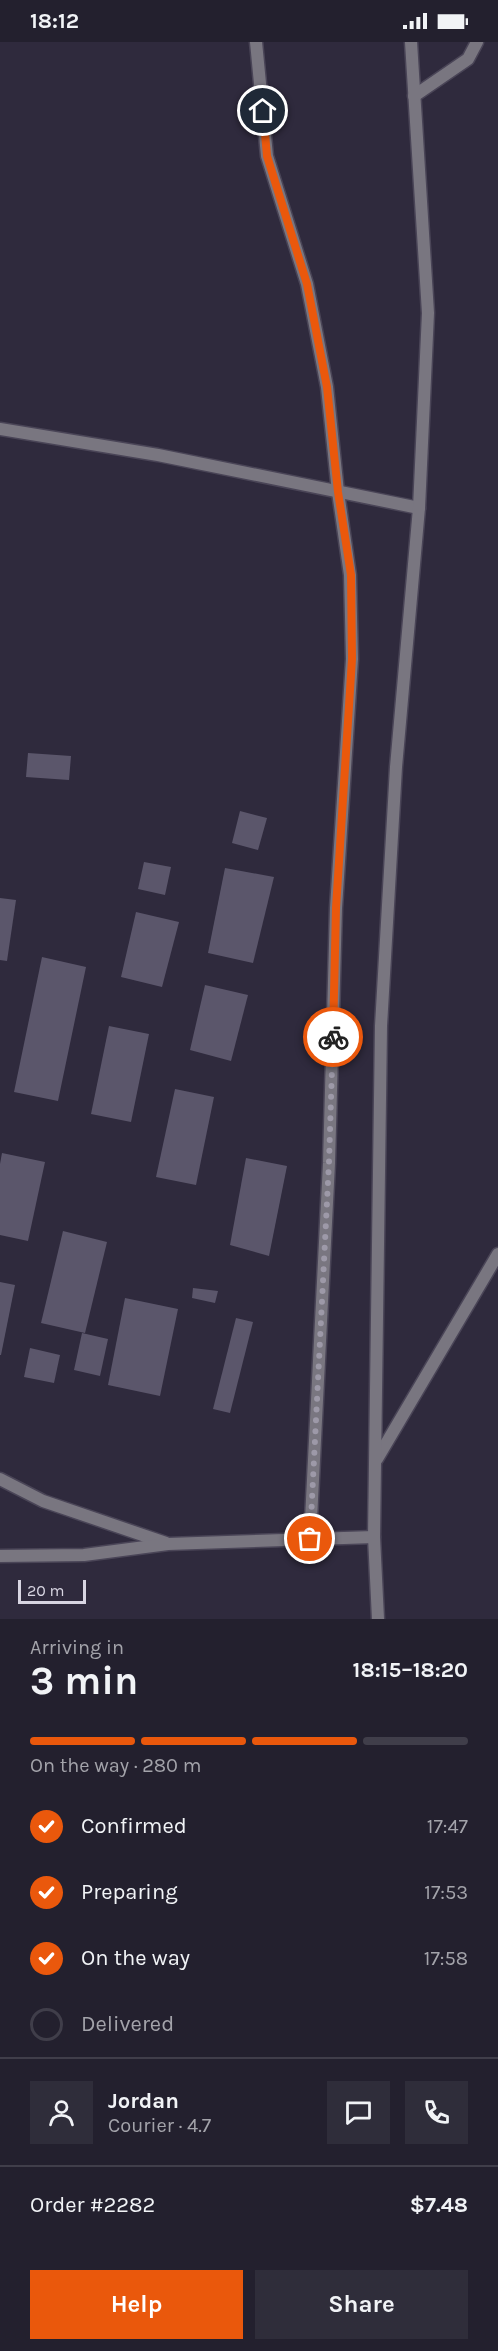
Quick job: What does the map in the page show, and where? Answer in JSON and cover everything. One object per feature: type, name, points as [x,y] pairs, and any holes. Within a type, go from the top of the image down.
[{"type":"street","points":[[256,42],[267,156],[307,284],[327,387],[338,492],[351,575],[352,659],[336,908],[329,1162],[310,1539]]},
{"type":"street","points":[[378,1619],[374,1537],[381,1026],[396,767],[419,508],[428,313],[411,42]]},
{"type":"street","points":[[414,96],[468,59],[477,42]]},
{"type":"street","points":[[0,429],[158,455],[419,508]]},
{"type":"street","points":[[376,1460],[498,1254]]},
{"type":"street","points":[[0,1479],[43,1501],[168,1544]]},
{"type":"street","points":[[0,1556],[84,1555],[168,1544],[374,1537]]},
{"type":"building","points":[[28,753],[71,756],[69,780],[26,777]]},
{"type":"building","points":[[240,811],[267,818],[258,850],[232,843]]},
{"type":"building","points":[[144,862],[171,867],[165,895],[138,889]]},
{"type":"building","points":[[225,868],[274,877],[253,963],[208,953]]},
{"type":"building","points":[[0,898],[16,900],[7,961],[0,960]]},
{"type":"building","points":[[136,912],[179,922],[162,987],[121,977]]},
{"type":"building","points":[[42,957],[86,967],[58,1101],[14,1092]]},
{"type":"building","points":[[205,985],[248,995],[231,1061],[190,1050]]},
{"type":"building","points":[[109,1026],[149,1034],[131,1122],[91,1114]]},
{"type":"building","points":[[175,1089],[214,1097],[196,1185],[156,1177]]},
{"type":"building","points":[[2,1153],[45,1162],[28,1241],[0,1235]]},
{"type":"building","points":[[246,1158],[287,1166],[269,1256],[230,1245]]},
{"type":"building","points":[[63,1231],[107,1242],[85,1333],[41,1323]]},
{"type":"building","points":[[0,1282],[15,1285],[1,1355],[0,1355]]},
{"type":"building","points":[[193,1288],[218,1291],[215,1303],[192,1298]]},
{"type":"building","points":[[125,1298],[178,1309],[160,1396],[108,1385]]},
{"type":"building","points":[[236,1318],[253,1322],[230,1413],[213,1409]]},
{"type":"building","points":[[82,1333],[108,1339],[100,1376],[74,1370]]},
{"type":"building","points":[[30,1348],[60,1355],[54,1383],[24,1377]]},
{"type":"way so far","points":[[310,1539],[333,1037]]},
{"type":"route","points":[[263,111],[267,156],[307,284],[327,387],[338,492],[351,575],[352,659],[336,908],[333,1037]]}]
